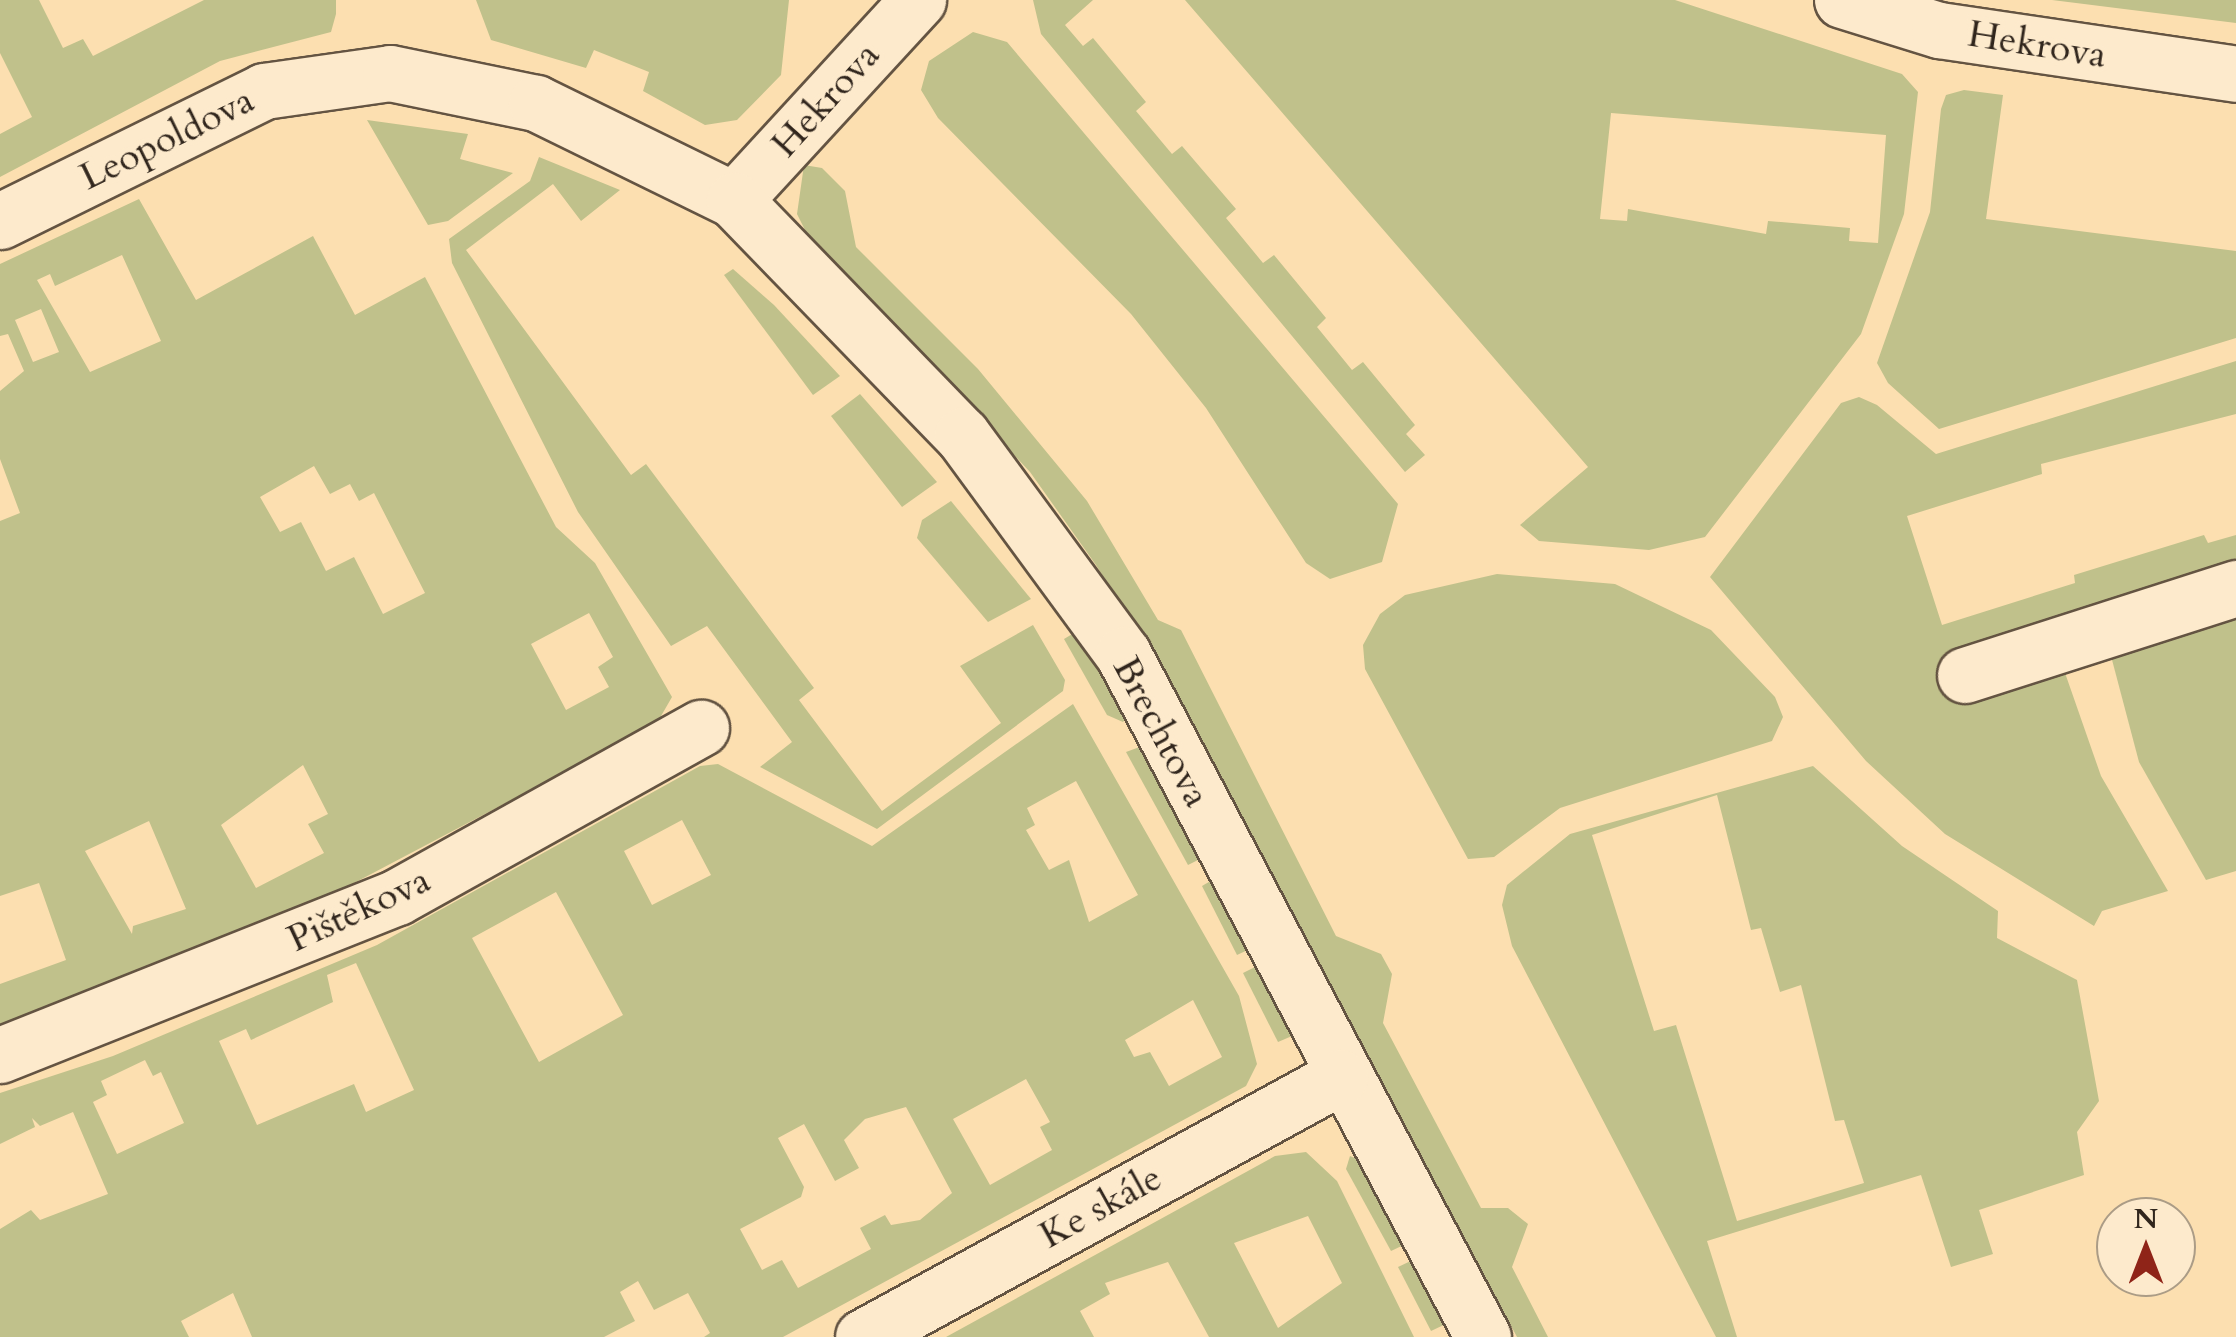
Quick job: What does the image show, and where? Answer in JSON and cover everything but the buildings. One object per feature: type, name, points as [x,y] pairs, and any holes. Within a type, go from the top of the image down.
[{"type":"street","name":"Hekrova","points":[[734,200],[918,0]]},
{"type":"street","name":"Hekrova","points":[[1842,0],[1939,30],[2236,74]]},
{"type":"street","name":"Leopoldova","points":[[0,221],[264,90],[390,74],[536,104],[734,200]]},
{"type":"street","name":"Brechtova","points":[[734,200],[962,435],[1123,654],[1340,1078],[1483,1337]]},
{"type":"street","points":[[1965,675],[2236,588]]},
{"type":"street","name":"Pištěkova","points":[[0,1056],[397,897],[701,728]]},
{"type":"street","name":"Ke skále","points":[[863,1337],[1340,1078]]},
{"type":"green space","points":[[0,0],[39,0],[63,48],[83,39],[93,56],[204,0],[336,0],[336,14],[331,32],[220,61],[0,177],[0,134],[32,117],[0,53]]},
{"type":"green space","points":[[476,0],[789,0],[781,75],[737,120],[705,125],[643,91],[649,72],[594,50],[586,68],[491,40]]},
{"type":"green space","points":[[1033,0],[1093,0],[1065,25],[1083,46],[1093,38],[1146,102],[1136,111],[1172,154],[1182,146],[1236,209],[1226,218],[1263,263],[1274,255],[1326,318],[1317,327],[1352,370],[1363,362],[1415,425],[1406,434],[1425,455],[1405,472],[1041,34]]},
{"type":"green space","points":[[1185,0],[1675,0],[1902,74],[1918,92],[1904,214],[1861,334],[1705,537],[1649,550],[1539,541],[1520,525],[1588,467]],"holes":[[[1611,113],[1886,135],[1878,243],[1849,241],[1850,228],[1768,221],[1766,234],[1628,209],[1627,221],[1600,219]]]},
{"type":"green space","points":[[2052,0],[2236,0],[2236,23]]},
{"type":"green space","points":[[973,32],[1007,42],[1398,504],[1382,562],[1330,579],[1306,563],[1206,408],[1131,314],[938,118],[921,90],[929,61]]},
{"type":"green space","points":[[1964,90],[2003,95],[1986,219],[2236,251],[2236,338],[1939,429],[1888,383],[1877,363],[1930,212],[1941,109],[1946,95]]},
{"type":"green space","points":[[367,120],[468,134],[460,159],[513,173],[448,221],[428,225]]},
{"type":"green space","points":[[539,157],[620,190],[581,221],[553,184],[466,250],[631,475],[646,464],[814,688],[799,700],[882,811],[1001,723],[960,666],[1033,625],[1065,680],[1063,691],[877,829],[760,767],[792,742],[707,626],[671,646],[578,512],[452,263],[449,239],[530,181]]},
{"type":"green space","points":[[804,165],[822,168],[845,191],[856,247],[978,369],[1087,501],[1158,620],[1181,630],[1336,936],[1381,954],[1392,974],[1383,1023],[1481,1208],[1508,1208],[1528,1224],[1512,1267],[1548,1337],[1517,1337],[1192,722],[1096,565],[1030,472],[808,236],[797,214]]},
{"type":"green space","points":[[139,199],[196,300],[313,236],[355,315],[425,277],[556,527],[595,563],[672,697],[657,723],[301,911],[0,1031],[0,984],[66,960],[39,883],[0,896],[0,521],[20,513],[0,459],[0,391],[24,371],[8,334],[0,336],[0,264]],"holes":[[[122,255],[161,341],[90,372],[37,280],[50,274],[55,286]],[[41,309],[59,352],[33,362],[15,320]],[[314,466],[330,494],[350,484],[359,501],[374,493],[425,593],[383,614],[354,557],[326,571],[301,522],[280,532],[260,497]],[[589,613],[613,657],[598,667],[609,687],[566,710],[531,644]],[[303,765],[328,814],[308,824],[324,853],[256,888],[221,825]],[[149,821],[186,909],[133,926],[132,934],[85,851]]]},
{"type":"green space","points":[[733,269],[774,305],[840,376],[813,395],[724,275]]},
{"type":"green space","points":[[2236,361],[2236,414],[2041,464],[2042,474],[1907,516],[1942,625],[2075,583],[2074,575],[2204,535],[2208,543],[2236,535],[2236,563],[2064,670],[2101,776],[2168,891],[2102,911],[2094,926],[1945,834],[1866,761],[1710,577],[1841,403],[1859,397],[1877,405],[1936,454]]},
{"type":"green space","points":[[860,394],[937,482],[902,507],[831,416]]},
{"type":"green space","points":[[951,501],[1031,599],[988,622],[917,538],[922,520]]},
{"type":"green space","points":[[1497,574],[1615,584],[1711,630],[1775,697],[1783,717],[1772,741],[1560,808],[1494,857],[1468,859],[1365,669],[1363,645],[1380,614],[1405,595]]},
{"type":"green space","points":[[2236,611],[2236,871],[2206,880],[2139,762],[2111,656]]},
{"type":"green space","points":[[1074,633],[1128,716],[1123,722],[1107,715],[1064,639]]},
{"type":"green space","points":[[1073,704],[1239,996],[1257,1064],[1246,1086],[783,1337],[704,1337],[710,1333],[688,1293],[654,1310],[638,1281],[620,1292],[635,1321],[604,1337],[252,1337],[233,1293],[181,1321],[189,1337],[0,1337],[0,1229],[31,1210],[40,1220],[108,1194],[73,1112],[40,1126],[32,1118],[35,1127],[0,1144],[0,1093],[113,1056],[377,945],[700,766],[718,764],[872,846]],"holes":[[[1076,781],[1138,895],[1089,922],[1069,860],[1049,870],[1026,830],[1035,825],[1027,808]],[[682,820],[711,875],[652,905],[624,851]],[[556,892],[623,1015],[539,1062],[472,938]],[[356,963],[414,1090],[366,1112],[354,1084],[257,1125],[219,1041],[246,1029],[251,1040],[333,1002],[327,975]],[[1193,1000],[1222,1057],[1169,1086],[1150,1052],[1134,1057],[1125,1040]],[[145,1060],[153,1076],[161,1072],[184,1123],[117,1154],[93,1102],[107,1095],[101,1081]],[[1026,1079],[1050,1122],[1040,1127],[1052,1150],[990,1185],[953,1119]],[[906,1107],[952,1193],[920,1220],[891,1225],[885,1215],[860,1228],[871,1249],[798,1288],[782,1260],[762,1270],[740,1229],[801,1197],[804,1187],[778,1138],[804,1124],[835,1181],[859,1168],[844,1140],[865,1119]]]},
{"type":"green space","points":[[1145,745],[1204,857],[1188,865],[1126,752]]},
{"type":"green space","points":[[1813,766],[1902,846],[1998,911],[1997,938],[2077,980],[2099,1101],[2077,1132],[2084,1175],[1979,1210],[1993,1254],[1951,1267],[1921,1175],[1707,1241],[1737,1337],[1716,1337],[1512,946],[1502,905],[1507,885],[1570,834]],"holes":[[[1717,795],[1751,930],[1761,928],[1780,992],[1801,985],[1835,1121],[1844,1120],[1864,1183],[1737,1221],[1676,1025],[1654,1031],[1592,835]]]},
{"type":"green space","points":[[1219,876],[1254,947],[1237,955],[1202,886]]},
{"type":"green space","points":[[1263,963],[1293,1020],[1292,1036],[1278,1042],[1243,973]]},
{"type":"green space","points":[[1306,1152],[1337,1181],[1414,1337],[1209,1337],[1168,1262],[1105,1283],[1110,1294],[1080,1311],[1094,1337],[946,1337],[1275,1156]],"holes":[[[1308,1216],[1342,1283],[1278,1328],[1234,1243]]]},
{"type":"green space","points":[[1350,1156],[1364,1162],[1410,1242],[1391,1251],[1346,1169]]},
{"type":"green space","points":[[1417,1258],[1450,1322],[1431,1331],[1398,1267]]}]
